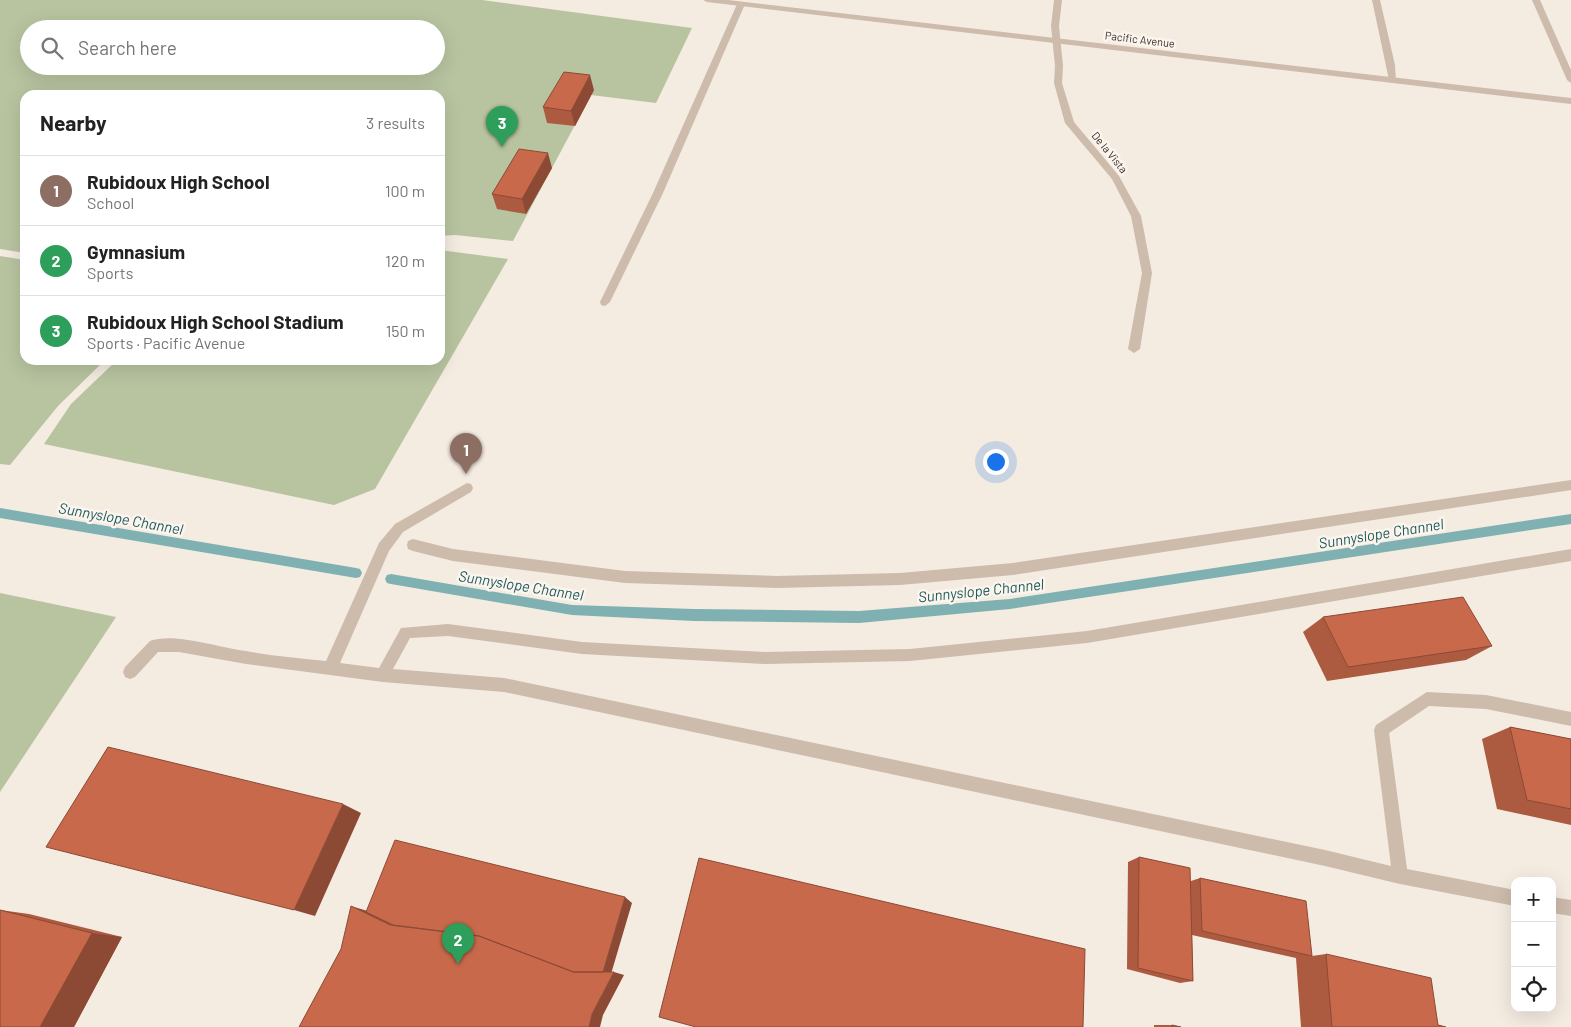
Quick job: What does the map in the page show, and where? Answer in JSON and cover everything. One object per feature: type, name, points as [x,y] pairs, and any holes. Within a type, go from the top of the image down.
[{"type":"street","name":"Pacific Avenue","points":[[707,0],[742,2],[1571,101]]},
{"type":"street","name":"De la Vista","points":[[1058,0],[1055,26],[1058,83],[1070,123],[1116,178],[1136,216],[1147,273],[1134,349]]},
{"type":"street","points":[[1376,0],[1393,80]]},
{"type":"street","points":[[1536,0],[1571,80]]},
{"type":"street","points":[[605,302],[658,193],[742,2]]},
{"type":"street","points":[[413,545],[453,555],[625,577],[777,582],[900,579],[1013,569],[1571,485]]},
{"type":"street","points":[[330,668],[384,547],[399,528],[467,488]]},
{"type":"street","points":[[383,675],[406,632],[448,630],[582,648],[765,658],[910,655],[1087,637],[1571,556]]},
{"type":"street","points":[[130,672],[155,646],[179,646],[246,658],[383,675],[504,685],[1325,858],[1400,876],[1511,897]]},
{"type":"street","points":[[1400,876],[1381,730],[1427,699],[1486,702],[1571,719]]},
{"type":"street","points":[[1556,906],[1571,908]]},
{"type":"green space","points":[[0,0],[482,0],[692,28],[656,103],[591,95],[513,241],[445,236],[445,90],[20,90],[20,252],[0,249]]},
{"type":"green space","points":[[445,251],[508,259],[375,489],[334,505],[44,444],[71,404],[112,365],[445,365]]},
{"type":"green space","points":[[0,256],[20,259],[20,365],[100,365],[58,406],[10,465],[0,464]]},
{"type":"green space","points":[[0,593],[116,617],[0,792]]},
{"type":"building","points":[[564,72],[590,75],[571,111],[543,107]]},
{"type":"building","points":[[519,149],[548,153],[522,199],[492,194]]},
{"type":"building","points":[[1463,597],[1492,646],[1348,667],[1323,617]]},
{"type":"building","points":[[1510,727],[1571,739],[1571,809],[1527,800]]},
{"type":"building","points":[[108,747],[343,804],[294,910],[46,847]]},
{"type":"building","points":[[395,840],[625,897],[603,972],[574,972],[479,936],[393,925],[366,912]]},
{"type":"building","points":[[1139,857],[1190,868],[1193,981],[1138,968]]},
{"type":"building","points":[[699,858],[1085,949],[1083,1027],[696,1027],[659,1017]]},
{"type":"building","points":[[1200,878],[1306,901],[1312,956],[1202,931]]},
{"type":"building","points":[[351,906],[390,925],[479,936],[573,972],[614,972],[592,1014],[589,1027],[299,1027],[341,949]]},
{"type":"building","points":[[0,910],[92,933],[40,1027],[0,1027]]},
{"type":"building","points":[[1326,954],[1431,978],[1438,1025],[1446,1027],[1332,1027]]},
{"type":"waterway","name":"Sunnyslope Channel","points":[[0,513],[356,573]]},
{"type":"waterway","name":"Sunnyslope Channel","points":[[391,579],[572,610],[694,615],[859,617],[1010,604],[1571,519]]},
{"type":"place","name":"Rubidoux High School Stadium","points":[[502,147]]},
{"type":"place","name":"Rubidoux High School","points":[[466,474]]},
{"type":"place","name":"Gymnasium","points":[[458,964]]}]
